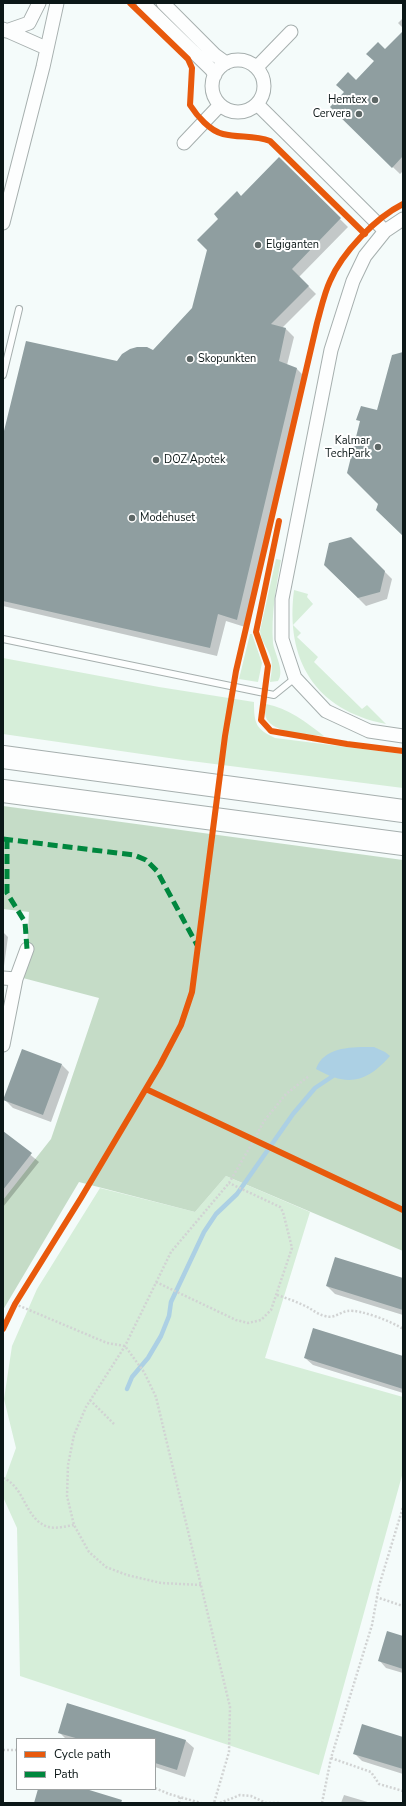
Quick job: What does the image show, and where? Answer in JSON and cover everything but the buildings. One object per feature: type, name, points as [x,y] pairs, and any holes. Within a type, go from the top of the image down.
[{"type":"highway","points":[[3,757],[403,811]]},
{"type":"highway","points":[[3,791],[403,844]]},
{"type":"street","points":[[5,30],[29,23],[39,3]]},
{"type":"street","points":[[3,223],[57,3]]},
{"type":"street","points":[[143,3],[211,69],[215,75]]},
{"type":"street","points":[[163,3],[214,55],[226,63]]},
{"type":"street","points":[[5,30],[46,48]]},
{"type":"street","points":[[256,68],[291,32]]},
{"type":"street","points":[[234,60],[242,60],[250,63],[261,74],[264,90],[262,98],[257,104],[247,111],[235,112],[227,110],[220,105],[213,91],[215,75],[226,63],[234,60]]},
{"type":"street","points":[[257,104],[385,231]]},
{"type":"street","points":[[184,143],[220,105]]},
{"type":"street","points":[[403,219],[385,231],[365,256],[353,280],[331,350],[282,599],[282,639],[295,678],[326,711],[368,731],[403,736]]},
{"type":"street","points":[[3,1045],[10,979],[27,949]]},
{"type":"lane","points":[[3,375],[19,309]]},
{"type":"lane","points":[[3,639],[274,695],[295,678]]},
{"type":"path","points":[[201,1585],[161,1583],[127,1575],[106,1567],[89,1552],[74,1525],[67,1496],[68,1465],[74,1434],[90,1400],[125,1346],[171,1252],[229,1183],[264,1121],[286,1094],[309,1076]]},
{"type":"path","points":[[156,1282],[236,1320],[248,1323],[261,1320],[271,1310],[292,1248],[282,1212],[280,1207],[229,1183]]},
{"type":"path","points":[[277,1294],[305,1305],[314,1312],[325,1317],[336,1316],[348,1311],[359,1311],[397,1325],[403,1329]]},
{"type":"path","points":[[15,1304],[107,1343],[125,1346],[144,1372],[156,1397],[230,1707],[230,1752],[214,1803]]},
{"type":"path","points":[[90,1400],[114,1424]]},
{"type":"path","points":[[3,1478],[9,1480],[34,1518],[50,1527],[74,1525]]},
{"type":"path","points":[[322,1803],[331,1758],[372,1625],[376,1597],[403,1507]]},
{"type":"path","points":[[376,1597],[403,1606]]},
{"type":"path","points":[[3,1750],[16,1750]]},
{"type":"path","points":[[331,1758],[371,1772],[379,1784],[403,1791]]},
{"type":"path","points":[[156,1788],[180,1798],[201,1803]]},
{"type":"path","points":[[220,1803],[240,1795],[251,1796],[266,1803],[280,1803]]},
{"type":"path","points":[[179,1803],[180,1798]]},
{"type":"green space","points":[[276,559],[281,560],[274,601],[273,643],[279,663],[280,677],[278,681],[270,682],[272,668],[271,659],[260,631]]},
{"type":"green space","points":[[294,590],[308,594],[307,597],[313,604],[293,625],[292,615]]},
{"type":"green space","points":[[293,625],[301,633],[297,637],[318,657],[314,662],[362,709],[367,705],[386,724],[361,717],[340,707],[323,694],[310,678],[300,659]]},
{"type":"green space","points":[[250,634],[252,634],[262,663],[258,682],[239,679]]},
{"type":"green space","points":[[3,658],[159,687],[254,702],[257,725],[264,732],[275,738],[403,754],[403,788],[183,760],[3,734]]},
{"type":"green space","points":[[266,704],[289,712],[324,736],[289,732],[280,729],[267,720],[265,713]]},
{"type":"green space","points":[[3,806],[403,860],[403,1251],[226,1176],[195,1212],[79,1182],[3,1310],[3,1200],[51,1139],[99,998],[23,978],[27,949],[29,912],[3,909]]},
{"type":"green space","points":[[226,1176],[310,1212],[265,1358],[403,1397],[403,1472],[319,1775],[20,1676],[17,1528],[3,1497],[3,1484],[16,1448],[4,1399],[12,1346],[37,1289],[100,1188],[195,1212]]},
{"type":"water","points":[[374,1047],[390,1056],[373,1072],[364,1077],[347,1080],[327,1075],[316,1069],[320,1061],[332,1052],[340,1049]]},
{"type":"waterway","points":[[127,1389],[132,1377],[148,1358],[161,1336],[169,1316],[171,1302],[204,1232],[216,1214],[237,1194],[293,1114],[315,1088],[333,1076]]},
{"type":"marked path","points":[[3,839],[134,855],[146,860],[157,871],[197,945]]},
{"type":"marked path","points":[[7,839],[7,893],[25,922],[27,949]]},
{"type":"cycle path","points":[[130,3],[188,59],[192,68],[190,105],[204,122],[213,130],[223,134],[270,141],[365,234]]},
{"type":"cycle path","points":[[3,1329],[15,1304],[81,1198],[160,1065],[181,1025],[192,992],[225,736],[236,671],[321,307],[335,270],[351,248],[360,237],[381,218],[403,204]]},
{"type":"cycle path","points":[[279,521],[256,632],[268,666],[261,720],[271,731],[347,744],[403,751]]},
{"type":"cycle path","points":[[146,1089],[403,1210]]},
{"type":"place","name":"Hemtex","points":[[375,100]]},
{"type":"place","name":"Cervera","points":[[359,114]]},
{"type":"place","name":"Elgiganten","points":[[258,245]]},
{"type":"place","name":"Skopunkten","points":[[190,359]]},
{"type":"place","name":"Kalmar TechPark","points":[[378,447]]},
{"type":"place","name":"DOZ Apotek","points":[[156,460]]},
{"type":"place","name":"Modehuset","points":[[132,518]]}]
